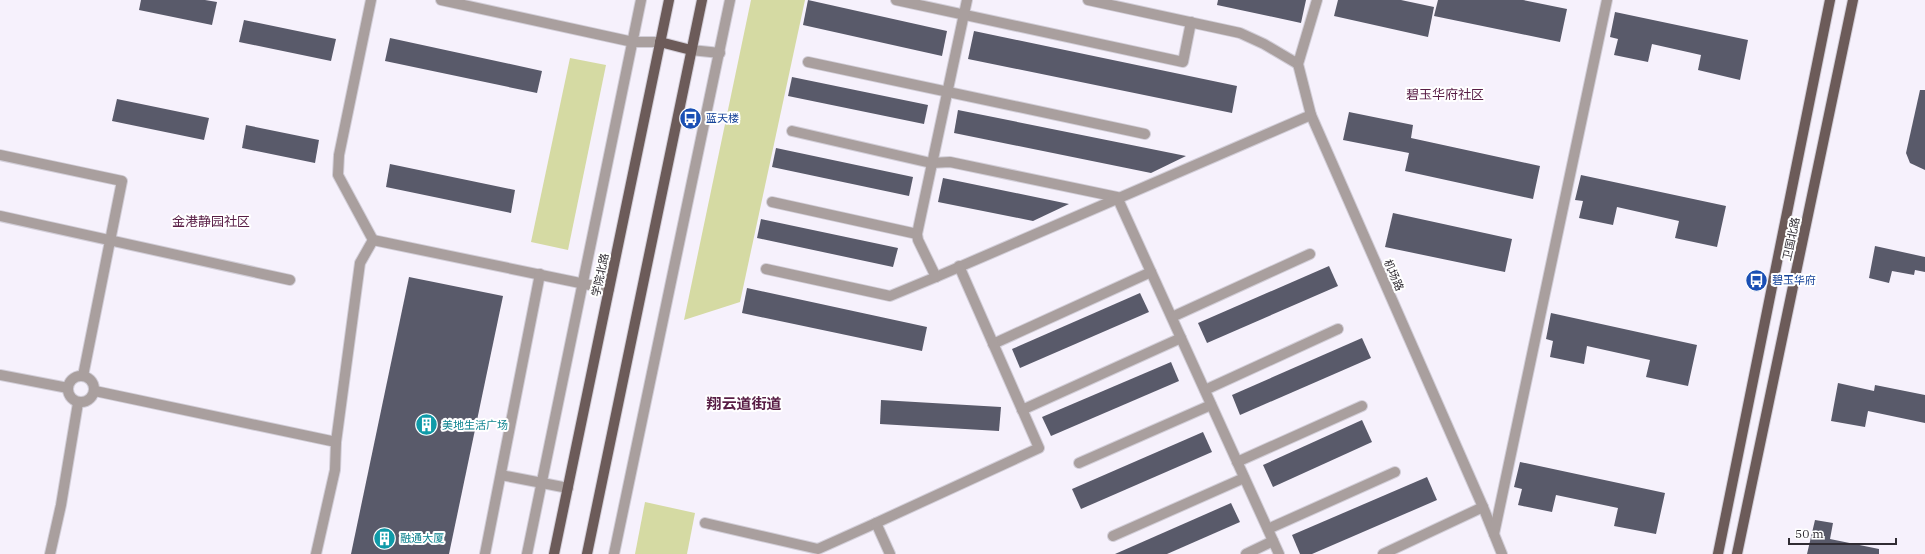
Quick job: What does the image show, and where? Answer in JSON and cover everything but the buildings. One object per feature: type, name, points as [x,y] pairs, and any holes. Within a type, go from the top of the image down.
[{"type":"main road","name":"学院北路","points":[[554,554],[669,0]]},
{"type":"main road","points":[[587,554],[702,0]]},
{"type":"main road","name":"卫国北路","points":[[1718,554],[1830,0]]},
{"type":"main road","name":"卫国北路","points":[[1737,554],[1853,0]]},
{"type":"main road","points":[[660,42],[692,50]]},
{"type":"street","points":[[371,0],[339,155],[338,175],[373,240],[609,289]]},
{"type":"street","points":[[442,0],[633,42],[660,42]]},
{"type":"street","points":[[527,554],[641,0]]},
{"type":"street","points":[[614,554],[730,0]]},
{"type":"street","points":[[896,0],[1183,62],[1191,22]]},
{"type":"street","points":[[936,277],[918,240],[917,234],[946,91],[967,0]]},
{"type":"street","points":[[1088,0],[1240,33],[1264,44],[1298,64],[1317,0]]},
{"type":"street","points":[[1494,534],[1607,0]]},
{"type":"street","points":[[692,50],[720,53]]},
{"type":"street","points":[[808,62],[1144,134]]},
{"type":"street","name":"机场路","points":[[1298,64],[1311,115],[1483,507],[1502,554]]},
{"type":"street","points":[[766,269],[890,296],[1311,115]]},
{"type":"street","points":[[792,131],[931,163],[950,162],[1118,197]]},
{"type":"street","points":[[0,155],[122,181],[83,376]]},
{"type":"street","points":[[1118,197],[1279,554]]},
{"type":"street","points":[[772,202],[917,234]]},
{"type":"street","points":[[0,216],[290,280]]},
{"type":"street","points":[[316,554],[335,470],[336,442],[360,263],[373,240]]},
{"type":"street","points":[[1172,317],[1310,254]]},
{"type":"street","points":[[705,523],[818,549],[1039,448],[959,266]]},
{"type":"street","points":[[993,344],[1151,272]]},
{"type":"street","points":[[490,554],[503,476],[542,275]]},
{"type":"street","points":[[1205,390],[1338,329]]},
{"type":"street","points":[[1022,410],[1181,338]]},
{"type":"street","points":[[0,375],[68,388]]},
{"type":"street","points":[[83,376],[90,380],[94,391],[91,399],[83,403],[78,403],[69,396],[68,388],[75,377],[83,376]]},
{"type":"street","points":[[94,391],[336,442]]},
{"type":"street","points":[[50,554],[61,505],[78,403]]},
{"type":"street","points":[[1079,463],[1211,405]]},
{"type":"street","points":[[1237,462],[1362,406]]},
{"type":"street","points":[[1268,529],[1395,472]]},
{"type":"street","points":[[503,476],[568,488]]},
{"type":"street","points":[[485,554],[503,476]]},
{"type":"street","points":[[1113,536],[1244,478]]},
{"type":"street","points":[[1383,554],[1483,507]]},
{"type":"street","points":[[876,523],[890,554]]},
{"type":"street","points":[[1246,554],[1273,541]]},
{"type":"green space","points":[[751,0],[805,0],[740,302],[684,320]]},
{"type":"green space","points":[[570,58],[606,65],[568,250],[531,242]]},
{"type":"green space","points":[[645,502],[695,513],[687,554],[635,554]]},
{"type":"place","name":"蓝天楼","points":[[690,118]]},
{"type":"place","name":"碧玉华府","points":[[1757,280]]},
{"type":"place","name":"美地生活广场","points":[[427,425]]},
{"type":"place","name":"融通大厦","points":[[384,538]]},
{"type":"district","name":"碧玉华府社区","points":[[1445,94]]},
{"type":"district","name":"金港静园社区","points":[[211,221]]},
{"type":"district","name":"翔云道街道","points":[[744,404]]}]
